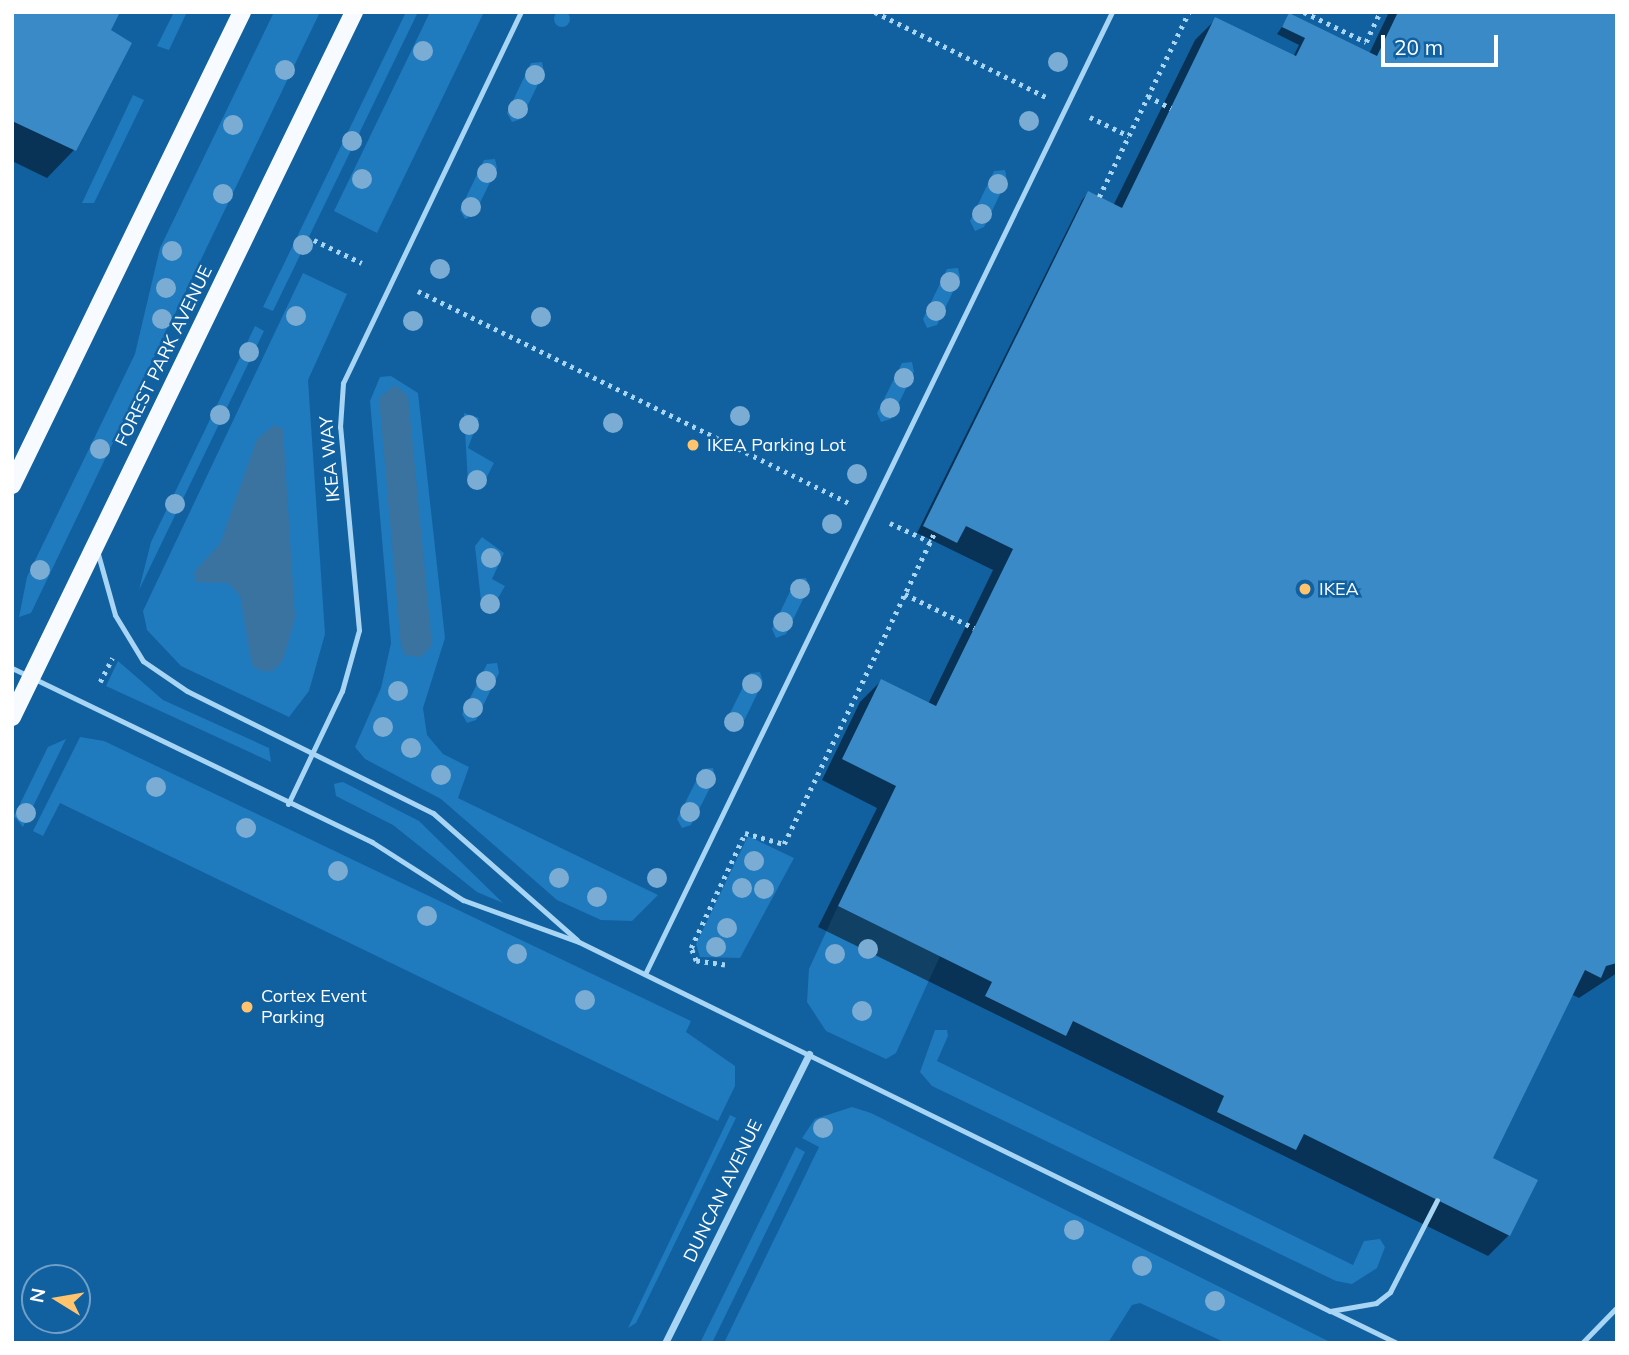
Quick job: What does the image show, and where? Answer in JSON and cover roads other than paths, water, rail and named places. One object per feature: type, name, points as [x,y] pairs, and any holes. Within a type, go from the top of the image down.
[{"type":"main road","points":[[12,485],[242,12]]},
{"type":"main road","name":"FOREST PARK AVENUE","points":[[12,717],[354,12]]},
{"type":"street","name":"DUNCAN AVENUE","points":[[665,1343],[809,1054]]},
{"type":"lane","name":"IKEA WAY","points":[[288,804],[354,659],[359,630],[340,426],[343,383],[521,12]]},
{"type":"lane","points":[[645,974],[1112,12]]},
{"type":"lane","points":[[96,545],[115,615],[143,661],[187,691],[313,751],[433,813],[579,942]]},
{"type":"lane","points":[[12,668],[288,804],[372,842],[463,900],[579,942],[1397,1343]]},
{"type":"lane","points":[[1330,1311],[1376,1303],[1390,1292],[1437,1200]]},
{"type":"lane","points":[[1583,1343],[1617,1307]]},
{"type":"place","name":"IKEA Parking Lot","points":[[693,445]]},
{"type":"place","name":"IKEA","points":[[1305,589]]},
{"type":"place","name":"Cortex Event Parking","points":[[247,1007]]}]
